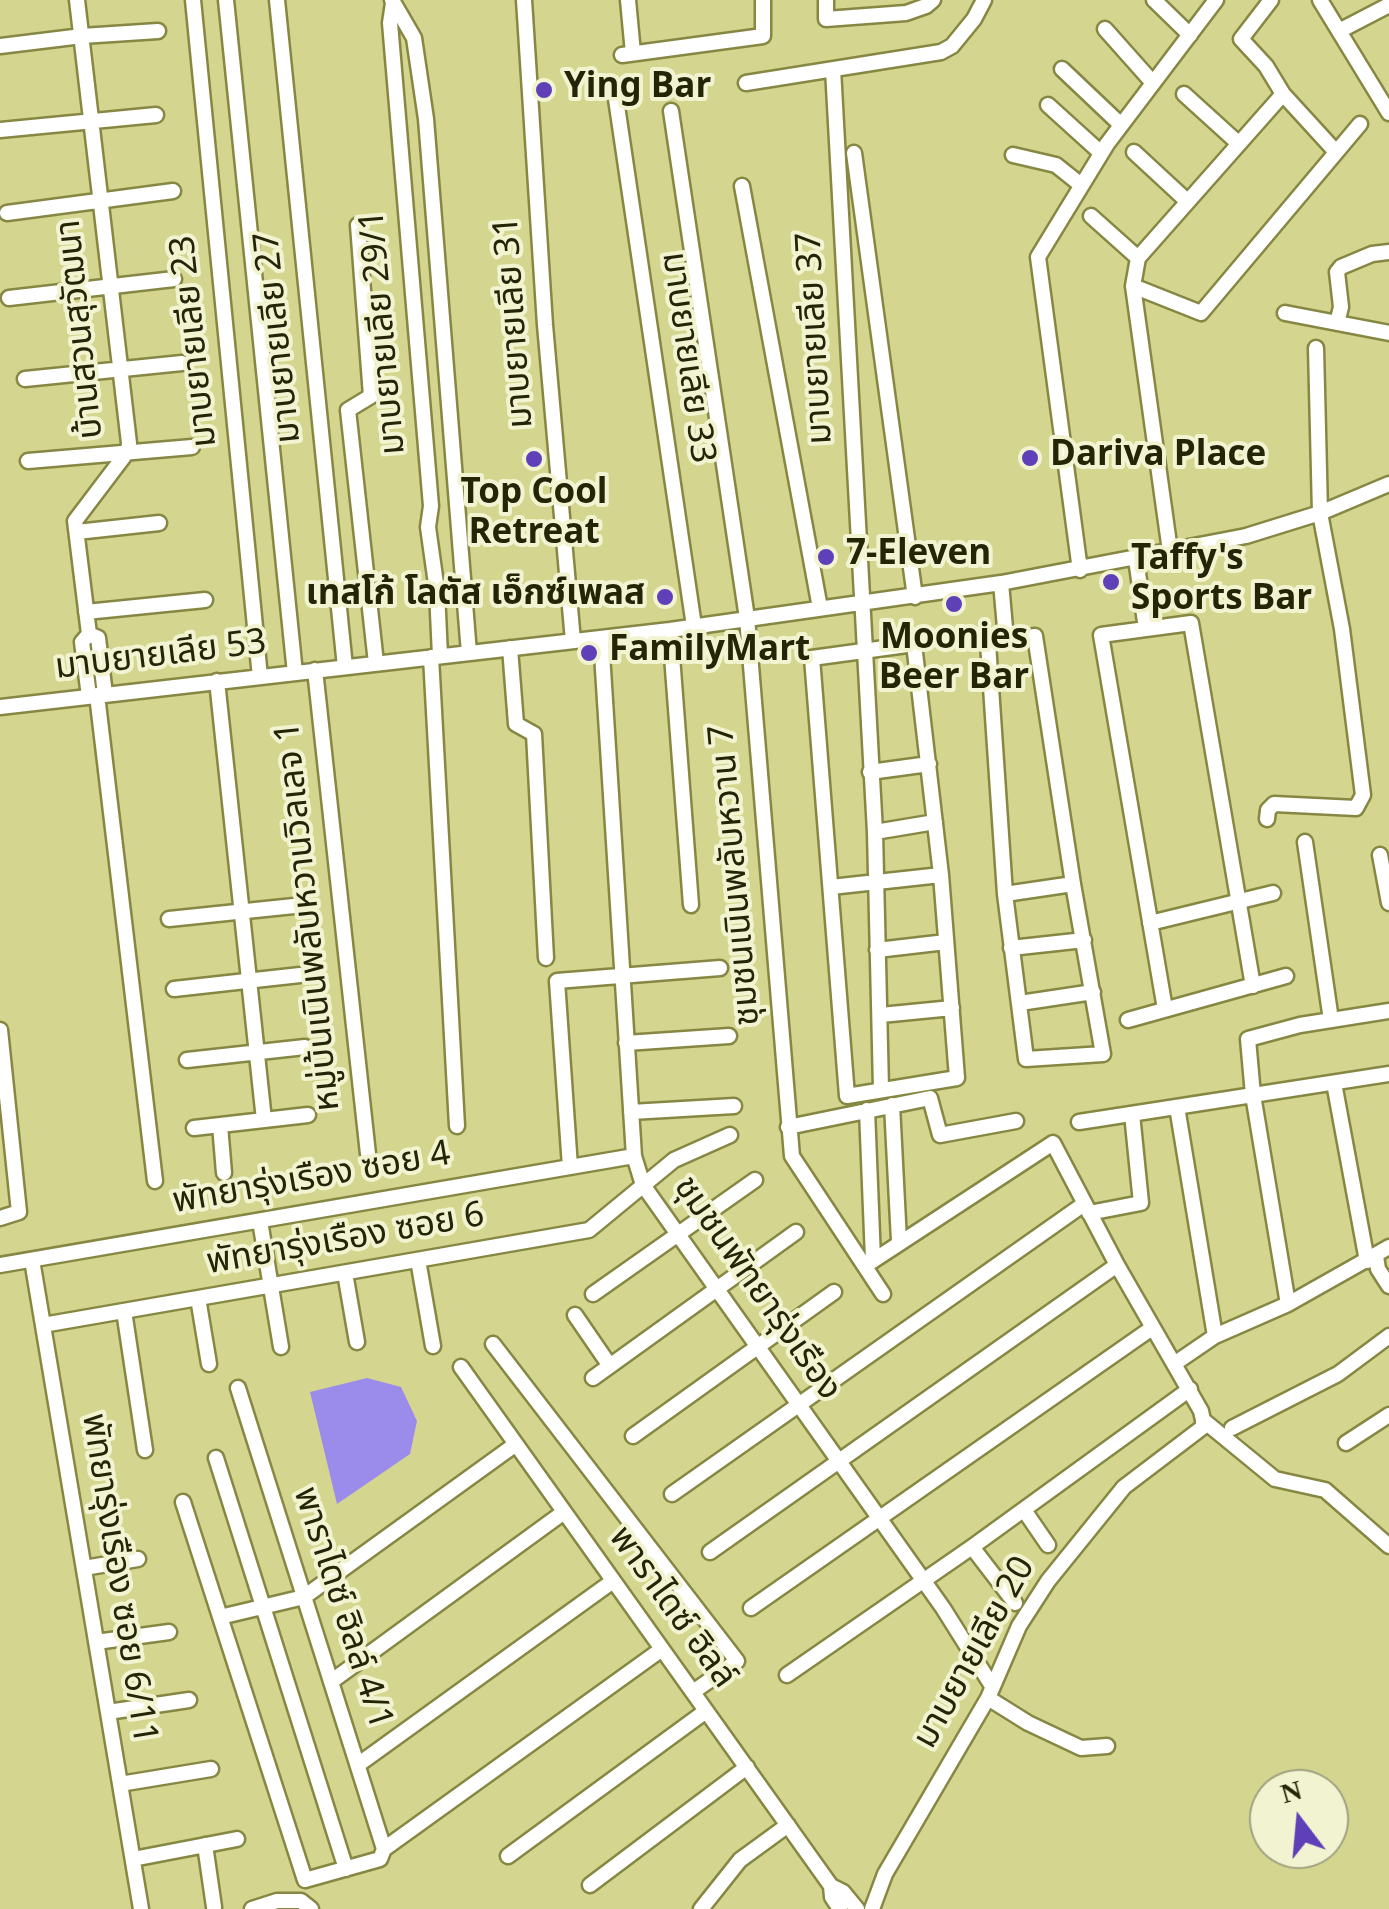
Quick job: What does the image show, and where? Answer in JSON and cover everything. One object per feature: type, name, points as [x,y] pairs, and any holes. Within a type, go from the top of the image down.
[{"type":"street","name":"บ้านสวนสุวัฒนา","points":[[77,532],[75,521],[128,451],[78,0]]},
{"type":"street","name":"มาบยายเลีย 23","points":[[192,0],[260,677]]},
{"type":"street","points":[[226,0],[296,672]]},
{"type":"street","name":"มาบยายเลีย 27","points":[[277,0],[346,667]]},
{"type":"street","name":"มาบยายเลีย 31","points":[[524,0],[545,325],[573,641]]},
{"type":"street","points":[[628,0],[627,54],[763,36],[763,0]]},
{"type":"street","points":[[826,0],[826,19],[906,13],[929,2]]},
{"type":"street","points":[[860,0],[861,16]]},
{"type":"street","points":[[746,82],[941,52],[952,46],[984,0]]},
{"type":"street","points":[[1154,0],[1190,35]]},
{"type":"street","points":[[1271,0],[1241,40],[1266,66],[1282,94],[1336,152]]},
{"type":"street","points":[[1320,0],[1389,113]]},
{"type":"street","points":[[392,1],[414,38],[426,118],[469,652]]},
{"type":"street","name":"มาบยายเลีย 29/1","points":[[392,1],[390,23],[432,506],[428,527],[437,591],[435,656],[458,1126]]},
{"type":"street","points":[[1080,570],[1038,257],[1101,153],[1214,1]]},
{"type":"street","points":[[1339,31],[1389,5]]},
{"type":"street","points":[[1105,29],[1153,83]]},
{"type":"street","points":[[0,46],[158,31]]},
{"type":"street","name":"มาบยายเลีย 37","points":[[833,69],[875,832],[881,1089]]},
{"type":"street","points":[[1062,69],[1121,125]]},
{"type":"street","points":[[1184,94],[1238,143]]},
{"type":"street","points":[[1170,551],[1133,286],[1138,258],[1282,94]]},
{"type":"street","name":"มาบยายเลีย 33","points":[[616,99],[694,626]]},
{"type":"street","points":[[1048,105],[1101,153]]},
{"type":"street","name":"ชุมชนเนินพลับหวาน 7","points":[[671,111],[747,618],[792,1156],[869,1262],[883,1294]]},
{"type":"street","points":[[0,130],[156,114]]},
{"type":"street","points":[[1133,286],[1201,312],[1360,124]]},
{"type":"street","points":[[1134,152],[1188,201]]},
{"type":"street","points":[[854,153],[916,597]]},
{"type":"street","points":[[1014,155],[1056,165],[1082,186]]},
{"type":"street","points":[[742,186],[820,608]]},
{"type":"street","points":[[7,213],[173,191]]},
{"type":"street","points":[[1090,216],[1138,258]]},
{"type":"street","points":[[358,226],[371,396],[348,410],[376,663]]},
{"type":"street","points":[[1337,322],[1341,307],[1337,272],[1372,254],[1389,252]]},
{"type":"street","points":[[9,298],[174,279]]},
{"type":"street","points":[[1284,312],[1389,333]]},
{"type":"street","points":[[1267,820],[1268,810],[1274,804],[1356,808],[1363,795],[1342,630],[1320,513],[1316,348]]},
{"type":"street","points":[[26,379],[182,363]]},
{"type":"street","points":[[28,461],[192,446]]},
{"type":"street","name":"มาบยายเลีย 53","points":[[0,707],[670,630],[1001,584],[1246,536],[1320,513],[1389,484]]},
{"type":"street","points":[[156,1181],[97,695],[98,638],[89,634],[77,532],[159,523]]},
{"type":"street","points":[[1136,559],[1146,629]]},
{"type":"street","points":[[1001,584],[1006,639]]},
{"type":"street","points":[[86,612],[204,600]]},
{"type":"street","points":[[1166,1009],[1101,635],[1192,623],[1253,986]]},
{"type":"street","points":[[670,630],[691,905]]},
{"type":"street","points":[[1035,636],[1073,884],[1103,1054],[1026,1059],[1005,894],[988,643],[1035,636]]},
{"type":"street","name":"ชุมชนพัทยารุ่งเรือง","points":[[601,638],[634,1156],[643,1185],[924,1582],[990,1692]]},
{"type":"street","points":[[914,644],[941,875],[957,1078],[848,1096],[812,658],[864,652],[914,644]]},
{"type":"street","points":[[510,648],[516,724],[534,734],[546,958]]},
{"type":"street","name":"หมู่บ้นเนินพลับหวานวิลเลจ 1","points":[[315,670],[368,1154]]},
{"type":"street","points":[[217,681],[264,1120]]},
{"type":"street","points":[[870,772],[929,764]]},
{"type":"street","points":[[875,832],[935,822]]},
{"type":"street","points":[[1305,842],[1331,1020]]},
{"type":"street","points":[[1380,856],[1389,903]]},
{"type":"street","points":[[831,887],[941,875]]},
{"type":"street","points":[[1005,894],[1073,884]]},
{"type":"street","points":[[1150,923],[1273,893]]},
{"type":"street","points":[[169,919],[294,906]]},
{"type":"street","points":[[1011,948],[1084,940]]},
{"type":"street","points":[[877,950],[946,942]]},
{"type":"street","points":[[570,1167],[557,980],[720,968]]},
{"type":"street","points":[[174,989],[300,975]]},
{"type":"street","points":[[1128,1020],[1286,976]]},
{"type":"street","points":[[1020,1003],[1093,992]]},
{"type":"street","points":[[881,1016],[952,1008]]},
{"type":"street","points":[[1288,1304],[1253,1095],[1248,1040],[1269,1032],[1389,1010]]},
{"type":"street","points":[[0,1030],[19,1212],[0,1218]]},
{"type":"street","points":[[626,1043],[729,1036]]},
{"type":"street","points":[[187,1060],[305,1047]]},
{"type":"street","points":[[1080,1122],[1389,1074]]},
{"type":"street","points":[[1334,1083],[1371,1258],[1389,1286]]},
{"type":"street","points":[[788,1127],[930,1098],[940,1135],[1016,1122]]},
{"type":"street","points":[[892,1105],[899,1242]]},
{"type":"street","points":[[631,1112],[734,1106]]},
{"type":"street","points":[[1177,1107],[1215,1336]]},
{"type":"street","points":[[867,1110],[869,1262]]},
{"type":"street","points":[[672,1494],[798,1403],[1086,1209],[1142,1204],[1132,1114]]},
{"type":"street","points":[[194,1128],[308,1116]]},
{"type":"street","points":[[220,1125],[224,1173]]},
{"type":"street","name":"พัทยารุ่งเรือง ซอย 6","points":[[43,1325],[589,1230],[674,1160],[730,1135]]},
{"type":"street","points":[[869,1262],[1053,1143],[1152,1328],[1202,1410],[1203,1420],[1275,1479],[1325,1490],[1387,1539]]},
{"type":"street","name":"พัทยารุ่งเรือง ซอย 4","points":[[0,1266],[634,1156]]},
{"type":"street","points":[[593,1294],[755,1180]]},
{"type":"street","points":[[260,1220],[281,1348]]},
{"type":"street","points":[[594,1378],[796,1232]]},
{"type":"street","points":[[1174,1364],[1215,1336],[1288,1304],[1389,1247]]},
{"type":"street","points":[[1371,1258],[1389,1266]]},
{"type":"street","name":"พัทยารุ่งเรือง ซอย 6/11","points":[[32,1260],[141,1909]]},
{"type":"street","points":[[418,1260],[434,1346]]},
{"type":"street","points":[[710,1552],[1117,1265]]},
{"type":"street","points":[[345,1272],[357,1342]]},
{"type":"street","points":[[634,1436],[834,1292]]},
{"type":"street","points":[[198,1298],[209,1364]]},
{"type":"street","points":[[124,1311],[145,1450]]},
{"type":"street","points":[[575,1315],[610,1366]]},
{"type":"street","points":[[750,1608],[1152,1328]]},
{"type":"street","points":[[1232,1428],[1338,1374],[1389,1336]]},
{"type":"street","points":[[494,1344],[737,1661],[693,1692]]},
{"type":"street","name":"พาราไดซ์ ฮิลล์","points":[[460,1368],[831,1886],[843,1892],[857,1909]]},
{"type":"street","name":"พาราไดซ์ ฮิลล์ 4/1","points":[[238,1388],[384,1849]]},
{"type":"street","points":[[786,1675],[924,1582],[1190,1389]]},
{"type":"street","name":"มาบยายเลีย 20","points":[[872,1909],[885,1874],[990,1692],[1020,1626],[1048,1580],[1124,1487],[1203,1427],[1203,1420]]},
{"type":"street","points":[[1346,1443],[1387,1420]]},
{"type":"street","points":[[220,1617],[304,1597],[516,1444]]},
{"type":"street","points":[[216,1458],[346,1869]]},
{"type":"street","points":[[183,1502],[304,1880],[380,1858],[384,1849],[662,1648]]},
{"type":"street","points":[[1024,1510],[1048,1545]]},
{"type":"street","points":[[332,1681],[564,1512]]},
{"type":"street","points":[[972,1548],[1015,1603]]},
{"type":"street","points":[[84,1568],[138,1559]]},
{"type":"street","points":[[359,1764],[613,1580]]},
{"type":"street","points":[[96,1642],[169,1632]]},
{"type":"street","points":[[990,1692],[1028,1723],[1081,1748],[1107,1746]]},
{"type":"street","points":[[108,1712],[189,1700]]},
{"type":"street","points":[[508,1856],[706,1711]]},
{"type":"street","points":[[590,1885],[746,1768]]},
{"type":"street","points":[[120,1784],[211,1769]]},
{"type":"street","points":[[701,1909],[740,1860],[788,1826]]},
{"type":"street","points":[[132,1859],[237,1839]]},
{"type":"street","points":[[205,1845],[214,1906]]},
{"type":"street","name":"พาราไดซ์ ฮิลล์","points":[[831,1886],[832,1897],[840,1909]]},
{"type":"street","points":[[252,1909],[277,1901],[301,1901],[311,1909]]},
{"type":"shaded area","points":[[367,1378],[401,1387],[417,1421],[410,1454],[337,1504],[310,1392]]},
{"type":"place","name":"Ying Bar","points":[[544,90]]},
{"type":"place","name":"Dariva Place","points":[[1030,458]]},
{"type":"place","name":"Top Cool Retreat","points":[[534,459]]},
{"type":"place","name":"7-Eleven","points":[[826,557]]},
{"type":"place","name":"Taffy's Sports Bar","points":[[1111,582]]},
{"type":"place","name":"เทสโก้ โลตัส เอ็กซ์เพลส","points":[[665,597]]},
{"type":"place","name":"Moonies Beer Bar","points":[[954,604]]},
{"type":"place","name":"FamilyMart","points":[[589,653]]}]
